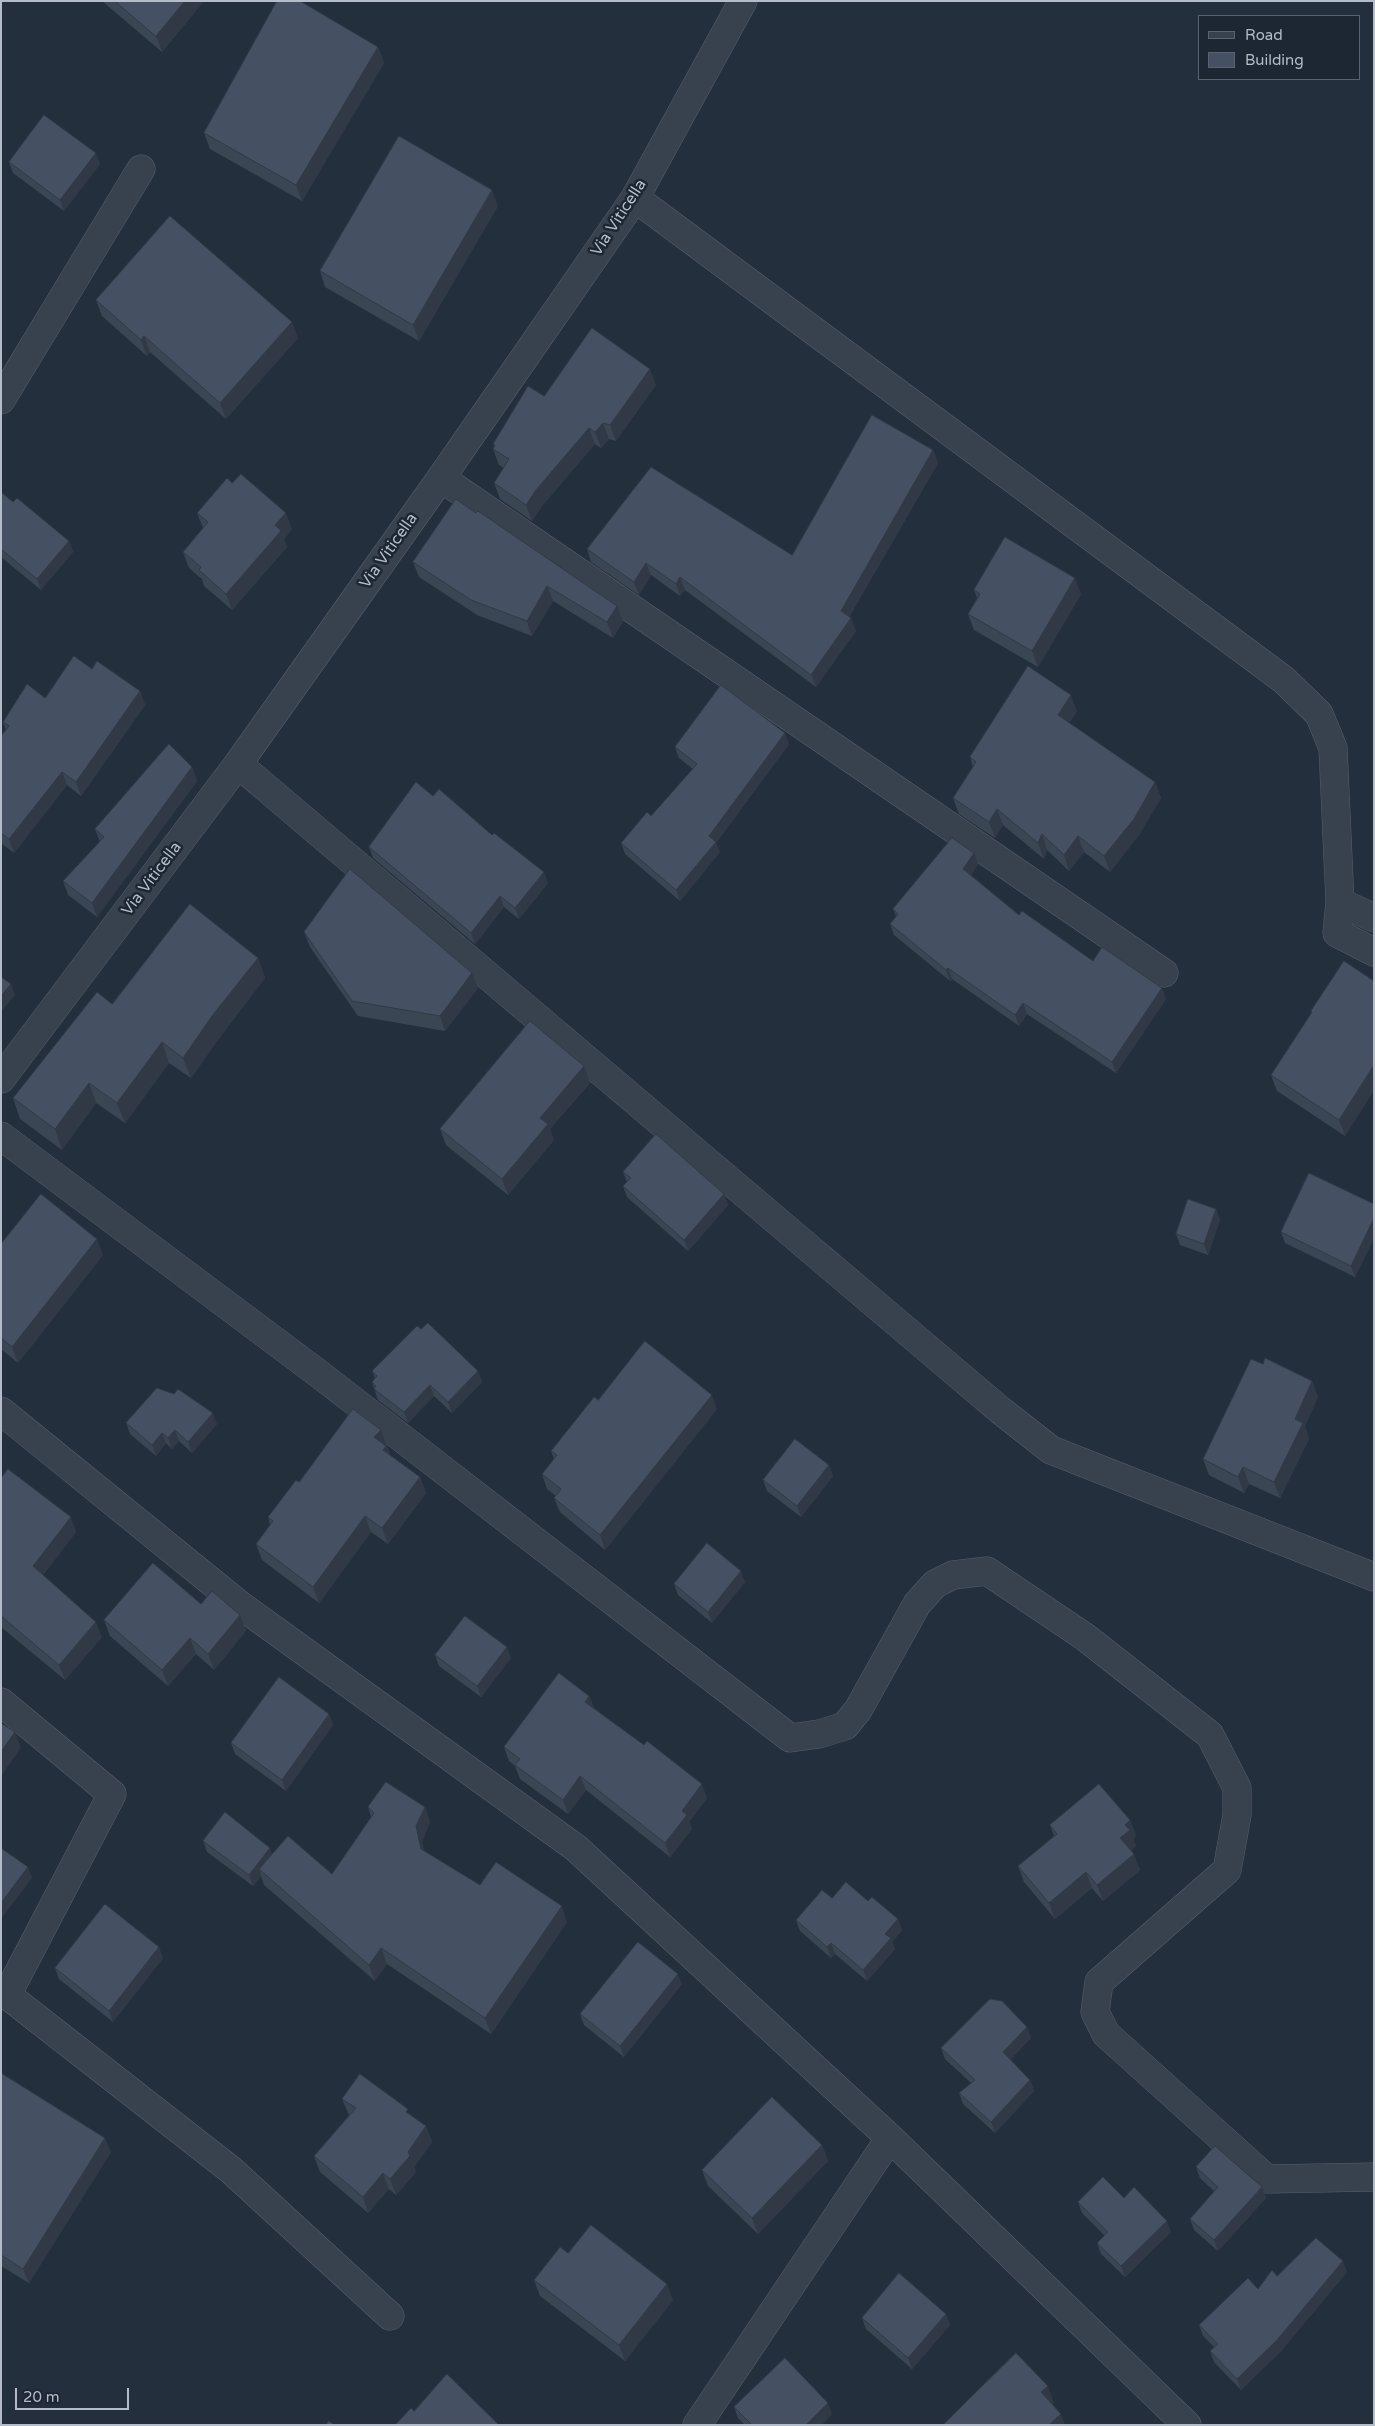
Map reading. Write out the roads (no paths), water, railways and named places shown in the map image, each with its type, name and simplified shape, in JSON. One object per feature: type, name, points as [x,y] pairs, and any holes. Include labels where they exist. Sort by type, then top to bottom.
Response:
[{"type":"street","name":"Via Viticella","points":[[1,1079],[238,764],[441,478],[635,198],[744,1]]},
{"type":"street","points":[[1,400],[141,169]]},
{"type":"street","points":[[635,198],[1284,680],[1320,714],[1333,748],[1340,902],[1337,933],[1374,952]]},
{"type":"street","points":[[441,478],[1164,973]]},
{"type":"street","points":[[238,764],[1000,1410],[1051,1450],[1374,1577]]},
{"type":"street","points":[[1340,902],[1374,918]]},
{"type":"street","points":[[1,1136],[319,1374],[790,1738],[819,1734],[844,1726],[858,1710],[917,1604],[935,1584],[953,1574],[987,1571],[1084,1637],[1210,1735],[1237,1788],[1237,1815],[1227,1870],[1099,1982],[1096,2012],[1106,2034],[1266,2178],[1374,2177]]},
{"type":"street","points":[[1,1411],[240,1605],[576,1848],[890,2138],[1186,2425]]},
{"type":"street","points":[[1,1702],[112,1794],[7,1995],[231,2170],[390,2316]]},
{"type":"street","points":[[697,2425],[890,2138]]}]
